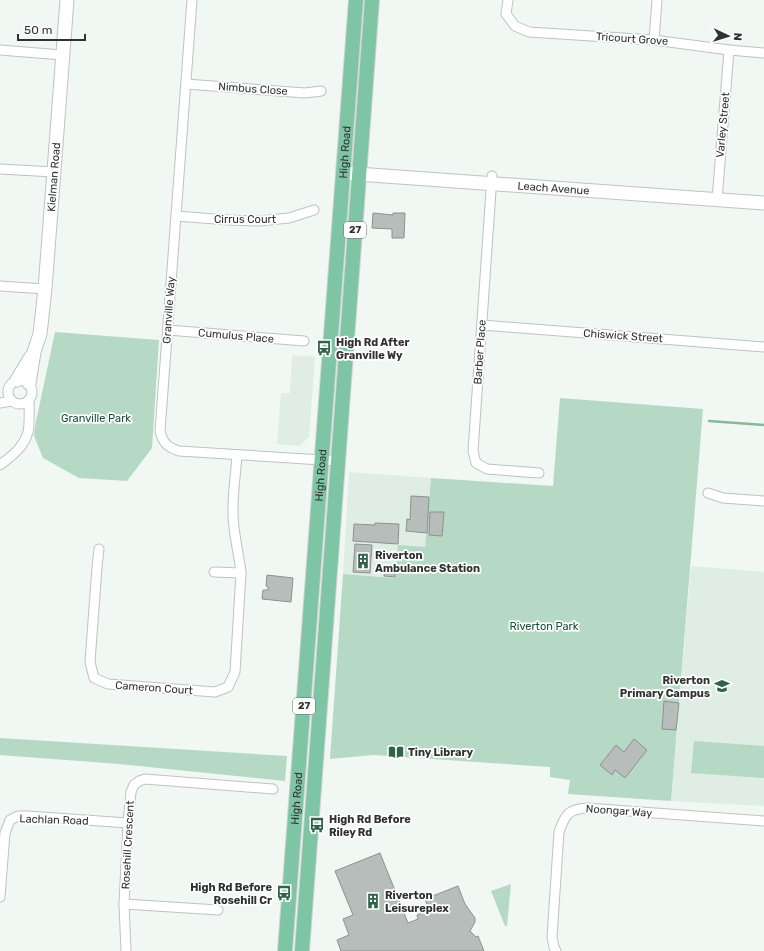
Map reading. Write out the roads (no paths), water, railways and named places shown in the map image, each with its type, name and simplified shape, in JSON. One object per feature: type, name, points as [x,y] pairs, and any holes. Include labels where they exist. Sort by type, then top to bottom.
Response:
[{"type":"main road","name":"High Road","points":[[285,951],[356,0]]},
{"type":"main road","name":"High Road","points":[[302,951],[372,0]]},
{"type":"street","name":"Kielman Road","points":[[14,386],[34,352],[40,334],[45,289],[67,0]]},
{"type":"street","name":"Granville Way","points":[[192,0],[160,431],[161,437],[164,443],[171,449],[179,451],[338,461]]},
{"type":"street","name":"Tricourt Grove","points":[[508,0],[506,14],[515,26],[529,32],[654,40],[729,50],[764,52]]},
{"type":"street","points":[[654,40],[657,0]]},
{"type":"street","points":[[0,50],[62,55]]},
{"type":"street","name":"Varley Street","points":[[717,195],[729,50]]},
{"type":"street","name":"Nimbus Close","points":[[186,84],[305,93],[321,91]]},
{"type":"street","name":"Leach Avenue","points":[[343,168],[491,180],[717,195],[764,194]]},
{"type":"street","points":[[0,169],[54,172]]},
{"type":"street","name":"Barber Place","points":[[491,180],[473,451],[476,463],[487,469],[539,473]]},
{"type":"street","name":"Leach Avenue","points":[[717,195],[764,203]]},
{"type":"street","name":"Cirrus Court","points":[[176,216],[259,221],[289,218],[314,210]]},
{"type":"street","points":[[0,286],[45,289]]},
{"type":"street","name":"Chiswick Street","points":[[482,325],[764,346]]},
{"type":"street","name":"Cumulus Place","points":[[168,330],[304,341]]},
{"type":"street","points":[[0,403],[15,403],[26,403],[32,398],[32,390],[14,386],[9,397],[15,403],[28,431]]},
{"type":"street","points":[[0,465],[11,457],[24,444],[28,431],[29,400]]},
{"type":"street","name":"Cameron Court","points":[[99,549],[90,662],[94,678],[108,684],[214,692],[228,687],[235,672],[241,573],[233,509],[237,455]]},
{"type":"street","points":[[708,493],[723,498],[764,501]]},
{"type":"street","points":[[214,572],[241,573]]},
{"type":"street","name":"Rosehill Crescent","points":[[126,951],[124,904],[128,823],[131,792],[134,785],[145,779],[273,789]]},
{"type":"street","name":"Noongar Way","points":[[556,951],[552,937],[560,832],[565,817],[577,808],[764,821]]},
{"type":"street","name":"Lachlan Road","points":[[0,897],[5,833],[10,820],[18,816],[27,816],[128,823]]},
{"type":"street","points":[[124,904],[218,910]]},
{"type":"waterway","points":[[709,421],[764,425]]},
{"type":"place","name":"High Rd After Granville Wy","points":[[324,348]]},
{"type":"place","name":"Riverton Ambulance Station","points":[[363,561]]},
{"type":"place","name":"Riverton Primary Campus","points":[[722,686]]},
{"type":"place","name":"Tiny Library","points":[[396,752]]},
{"type":"place","name":"High Rd Before Riley Rd","points":[[317,825]]},
{"type":"place","name":"High Rd Before Rosehill Cr","points":[[284,893]]},
{"type":"place","name":"Riverton Leisureplex","points":[[373,901]]},
{"type":"park label","name":"Granville Park","points":[[96,418]]},
{"type":"park label","name":"Riverton Park","points":[[544,626]]}]
